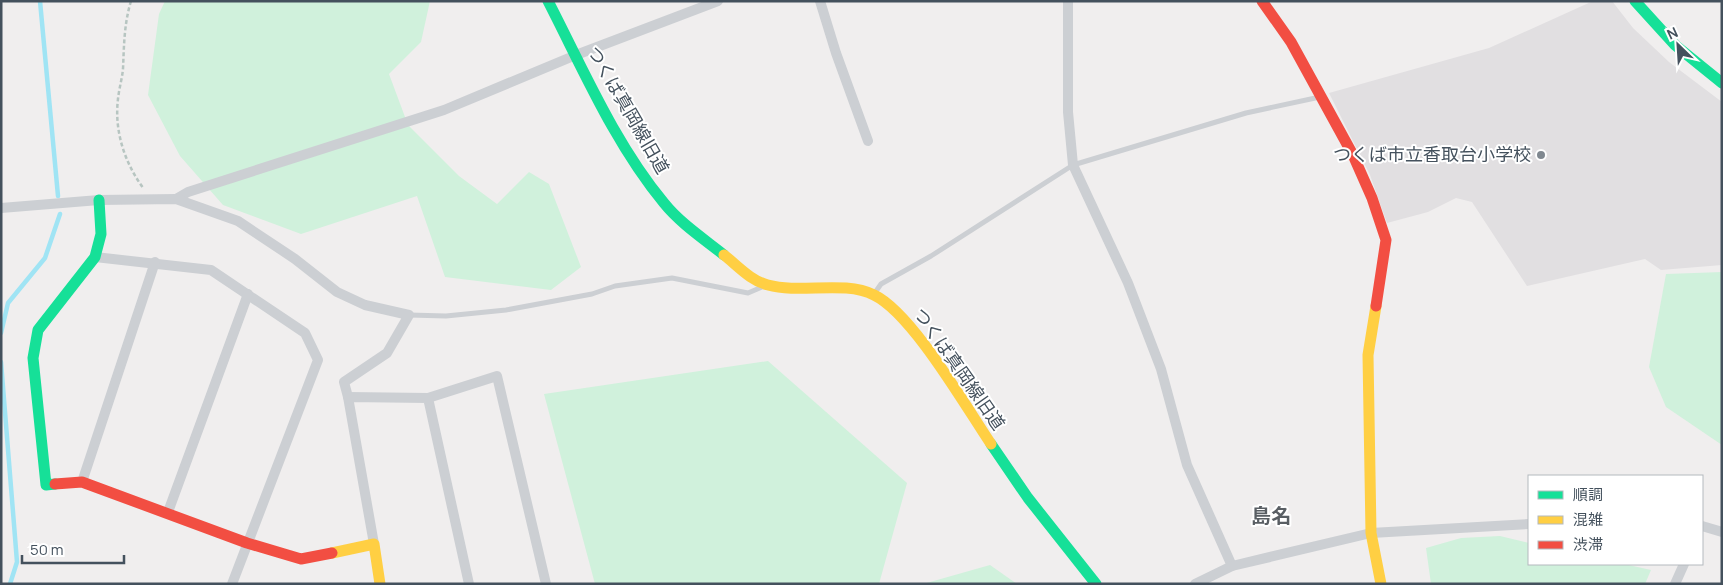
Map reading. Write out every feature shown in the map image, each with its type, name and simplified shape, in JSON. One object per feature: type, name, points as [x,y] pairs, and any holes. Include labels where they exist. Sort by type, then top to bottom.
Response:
[{"type":"street","name":"つくば真岡線旧道","points":[[548,1],[613,126],[646,180],[665,204],[739,267],[767,285],[784,288],[846,289],[874,295],[899,314],[924,344],[1004,465],[1096,584]]},
{"type":"street","points":[[176,199],[188,192],[444,110],[576,55],[718,1]]},
{"type":"street","points":[[820,1],[836,54],[868,141]]},
{"type":"street","points":[[1068,1],[1068,112],[1073,165],[1128,282],[1161,369],[1187,465],[1232,566]]},
{"type":"street","points":[[1262,1],[1291,42],[1353,155],[1372,198],[1386,240],[1368,355],[1371,533],[1381,584]]},
{"type":"street","points":[[1635,1],[1647,18],[1698,65],[1722,83]]},
{"type":"street","points":[[1,208],[99,200],[176,199],[238,221],[295,259],[337,292],[365,305],[409,314],[386,353],[344,382],[380,584]]},
{"type":"street","points":[[99,200],[100,234],[95,257],[62,302],[38,330],[33,358],[46,484],[82,482],[247,542],[301,559],[374,544]]},
{"type":"street","points":[[95,257],[155,262],[210,270],[305,333],[318,360],[232,584]]},
{"type":"street","points":[[82,482],[155,262]]},
{"type":"street","points":[[168,512],[248,294]]},
{"type":"street","points":[[348,397],[428,398],[497,376],[546,584]]},
{"type":"street","points":[[428,398],[469,584]]},
{"type":"street","points":[[1195,584],[1232,566],[1371,533],[1528,524]]},
{"type":"street","points":[[1703,526],[1722,532]]},
{"type":"street","points":[[1675,584],[1684,565]]},
{"type":"lane","points":[[874,295],[881,284],[939,252],[1073,165],[1246,113],[1320,96]]},
{"type":"lane","points":[[409,314],[446,316],[506,310],[592,294],[614,286],[672,278],[748,293],[767,285]]},
{"type":"path","points":[[131,1],[124,32],[123,71],[118,101],[118,127],[127,162],[151,198]]},
{"type":"shaded area","name":"つくば市立香取台小学校","points":[[1593,1],[1612,1],[1633,28],[1669,62],[1722,102],[1722,265],[1661,270],[1645,259],[1527,286],[1472,202],[1456,198],[1428,212],[1387,223],[1370,175],[1329,93],[1489,48]]},
{"type":"green space","points":[[165,1],[430,1],[421,42],[389,74],[408,125],[459,176],[497,204],[529,172],[549,184],[581,267],[551,290],[445,277],[417,196],[301,234],[223,205],[180,156],[148,95],[159,14]]},
{"type":"green space","points":[[1722,272],[1722,445],[1666,407],[1649,367],[1666,274]]},
{"type":"green space","points":[[768,361],[907,483],[879,584],[595,584],[544,394]]},
{"type":"green space","points":[[1500,536],[1528,543],[1528,565],[1628,565],[1651,570],[1645,584],[1431,584],[1426,548],[1461,538]]},
{"type":"green space","points":[[990,565],[1017,584],[923,584]]},
{"type":"waterway","points":[[40,1],[58,196]]},
{"type":"waterway","points":[[1,333],[8,303],[45,258],[60,214]]},
{"type":"waterway","points":[[1,362],[17,562],[10,584]]},
{"type":"traffic: fast","points":[[548,1],[615,131],[646,180],[677,217],[724,255]]},
{"type":"traffic: fast","points":[[1635,1],[1675,45],[1722,83]]},
{"type":"traffic: fast","points":[[55,484],[46,485],[33,358],[38,330],[95,257],[101,234],[99,200]]},
{"type":"traffic: fast","points":[[991,444],[1028,498],[1096,584]]},
{"type":"traffic: slow","points":[[724,255],[750,277],[768,285],[794,288],[849,288],[874,295],[889,305],[921,340],[991,444]]},
{"type":"traffic: slow","points":[[1376,306],[1368,355],[1371,533],[1381,584]]},
{"type":"traffic: slow","points":[[332,553],[374,544],[380,584]]},
{"type":"traffic: jam","points":[[1262,1],[1291,42],[1353,155],[1372,198],[1386,240],[1376,306]]},
{"type":"traffic: jam","points":[[55,484],[82,482],[247,543],[301,559],[332,553]]},
{"type":"place","name":"つくば市立香取台小学校","points":[[1541,155]]},
{"type":"district","name":"島名","points":[[1271,516]]}]
